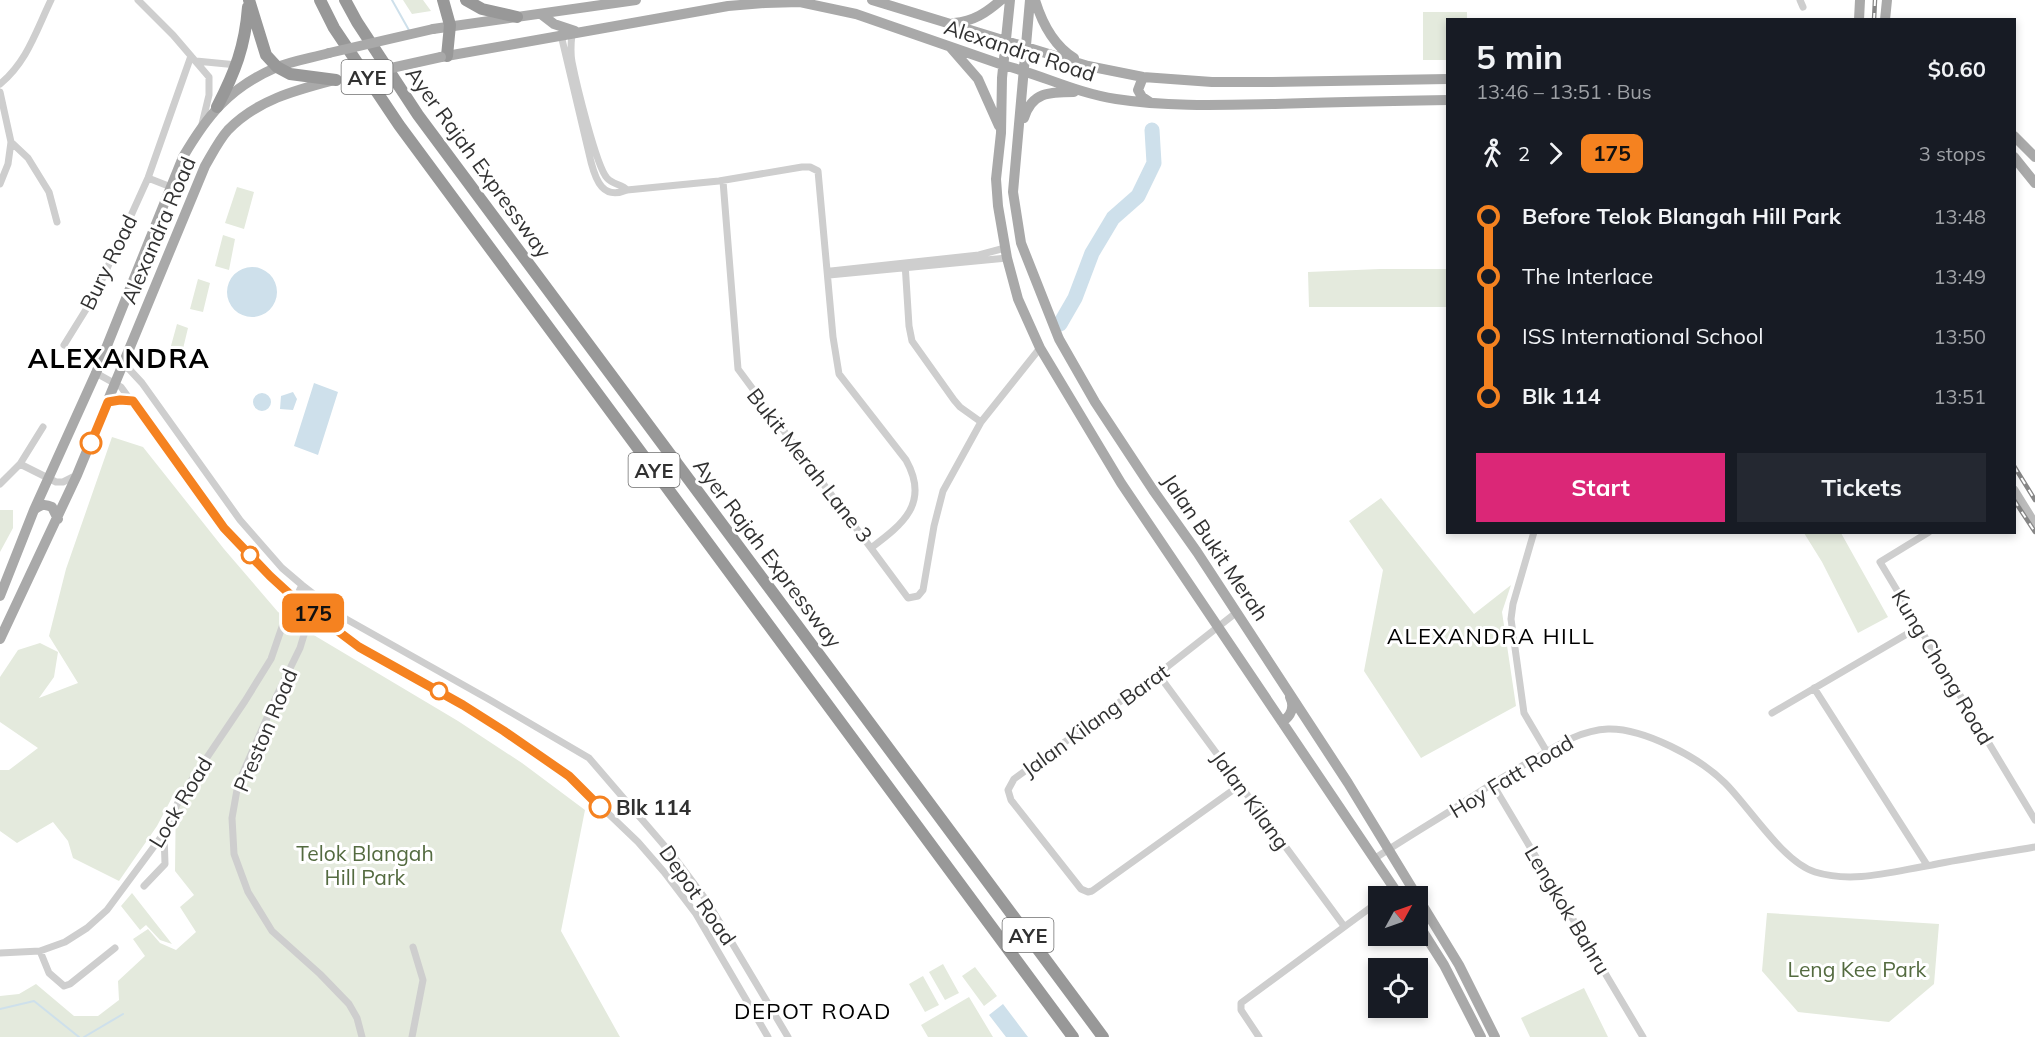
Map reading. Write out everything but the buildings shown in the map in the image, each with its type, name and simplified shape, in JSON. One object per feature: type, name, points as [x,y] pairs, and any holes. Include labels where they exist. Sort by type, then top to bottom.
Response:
[{"type":"highway","points":[[217,108],[237,65],[245,33],[249,0]]},
{"type":"highway","points":[[249,0],[266,55],[277,67],[290,74],[341,79]]},
{"type":"highway","name":"Ayer Rajah Expressway","points":[[320,0],[334,28],[399,125],[1073,1037]]},
{"type":"highway","name":"Ayer Rajah Expressway","points":[[345,0],[417,115],[1103,1037]]},
{"type":"highway","points":[[443,0],[450,26],[444,57]]},
{"type":"highway","points":[[466,0],[482,9],[517,17]]},
{"type":"main road","name":"Alexandra Road","points":[[0,596],[34,510],[103,357],[183,158],[201,126],[217,108],[248,82],[277,67],[329,53],[450,26],[636,0]]},
{"type":"main road","name":"Alexandra Road","points":[[872,0],[1088,66],[1143,77],[1212,82],[1446,79]]},
{"type":"main road","points":[[948,24],[968,22],[986,13],[1001,0]]},
{"type":"main road","name":"Jalan Bukit Merah","points":[[1010,0],[1003,65],[1001,133],[996,179],[1006,253],[1018,299],[1040,348],[1093,438],[1374,859],[1389,886]]},
{"type":"main road","points":[[1033,0],[1050,36],[1065,53],[1088,66]]},
{"type":"main road","name":"Jalan Bukit Merah","points":[[1033,0],[1026,46],[1013,192],[1021,243],[1059,339],[1111,426],[1237,612],[1389,849],[1459,965],[1495,1037]]},
{"type":"main road","points":[[1859,18],[1860,0]]},
{"type":"main road","points":[[1885,18],[1887,0]]},
{"type":"main road","name":"Alexandra Road","points":[[0,639],[58,519],[205,166],[228,130],[259,105],[290,92],[444,57],[728,6],[801,2],[856,14],[951,48],[1024,70],[1082,93],[1117,100],[1224,105],[1446,100]]},
{"type":"main road","points":[[541,14],[570,34]]},
{"type":"main road","points":[[951,48],[978,79],[1001,133]]},
{"type":"main road","points":[[1143,77],[1138,90],[1142,97],[1151,103]]},
{"type":"main road","points":[[1019,135],[1028,104],[1040,96],[1058,92],[1082,93]]},
{"type":"main road","points":[[2016,138],[2035,157]]},
{"type":"main road","points":[[2016,159],[2035,183]]},
{"type":"main road","points":[[108,402],[133,401]]},
{"type":"main road","points":[[1093,438],[1111,426]]},
{"type":"main road","points":[[34,510],[46,504],[52,507],[58,519]]},
{"type":"main road","points":[[1282,722],[1287,719],[1292,709],[1292,701],[1286,688]]},
{"type":"main road","points":[[1428,940],[1444,965],[1481,1037]]},
{"type":"street","points":[[0,84],[14,73],[24,58],[51,0]]},
{"type":"street","points":[[138,0],[209,77],[209,95],[201,126]]},
{"type":"street","points":[[570,34],[596,179],[605,190],[620,193],[627,190],[723,180]]},
{"type":"street","points":[[193,59],[237,65]]},
{"type":"street","name":"Bury Road","points":[[64,345],[95,295],[148,178],[193,59]]},
{"type":"street","points":[[0,92],[11,142],[8,164],[0,184]]},
{"type":"street","points":[[11,142],[28,158],[49,192],[57,222]]},
{"type":"street","name":"Bukit Merah Lane 3","points":[[802,167],[810,167],[818,171],[833,337],[839,374],[906,460],[916,486],[913,503],[906,519],[871,549],[738,369],[723,180],[802,167]]},
{"type":"street","points":[[148,178],[171,187]]},
{"type":"street","points":[[828,273],[1006,253]]},
{"type":"street","points":[[905,266],[912,341],[954,400],[981,422]]},
{"type":"street","points":[[871,549],[908,598],[921,594],[925,584],[934,526],[943,491],[981,422],[1040,348]]},
{"type":"street","name":"Depot Road","points":[[103,357],[129,369],[142,383],[240,520],[282,568],[302,585],[346,619],[589,758],[675,858],[700,892],[788,1037]]},
{"type":"street","name":"Depot Road","points":[[96,373],[121,387],[224,528],[294,598],[359,647],[463,705],[569,776],[638,842],[688,901],[768,1037]]},
{"type":"street","points":[[0,484],[20,464],[43,427]]},
{"type":"street","points":[[20,464],[56,482],[63,482],[77,475]]},
{"type":"street","points":[[2016,493],[2035,524]]},
{"type":"street","points":[[1533,534],[1513,603],[1511,619],[1524,713],[1547,752]]},
{"type":"street","name":"Kung Chong Road","points":[[1926,534],[1880,562],[2035,820]]},
{"type":"street","name":"Lock Road","points":[[0,953],[40,951],[65,942],[87,928],[107,910],[164,833],[181,796],[271,659],[294,598],[302,585]]},
{"type":"street","name":"Preston Road","points":[[319,598],[311,612],[300,648],[238,784],[232,818],[234,854],[248,892],[272,931],[320,974],[349,1004],[357,1018],[362,1037]]},
{"type":"street","name":"Jalan Kilang Barat","points":[[1237,612],[1158,674],[1014,779],[1008,790],[1017,809],[1081,889],[1088,892],[1110,879],[1240,785]]},
{"type":"street","points":[[1772,713],[1918,627]]},
{"type":"street","name":"Jalan Kilang","points":[[1158,674],[1344,926]]},
{"type":"street","points":[[1814,688],[1927,865]]},
{"type":"street","name":"Hoy Fatt Road","points":[[1374,859],[1492,783],[1547,752],[1578,735],[1606,729],[1636,734],[1675,749],[1707,767],[1736,795],[1784,850],[1807,869],[1830,875],[1853,877],[1881,875],[2035,847]]},
{"type":"street","name":"Lengkok Bahru","points":[[1492,783],[1643,1037]]},
{"type":"street","points":[[144,886],[165,864],[164,833]]},
{"type":"street","points":[[1259,1037],[1241,1010],[1241,1003],[1368,909]]},
{"type":"street","points":[[412,1037],[423,980],[413,947]]},
{"type":"street","points":[[40,951],[49,973],[64,986],[70,984],[115,948]]},
{"type":"green space","points":[[403,0],[423,0],[431,11],[412,14]]},
{"type":"green space","points":[[1423,12],[1467,12],[1467,18],[1446,18],[1446,60],[1423,60]]},
{"type":"green space","points":[[237,187],[254,192],[244,229],[225,223]]},
{"type":"green space","points":[[223,235],[235,239],[229,270],[215,266]]},
{"type":"green space","points":[[1446,269],[1446,307],[1309,307],[1308,272]]},
{"type":"green space","points":[[198,279],[210,283],[203,312],[190,309]]},
{"type":"green space","points":[[177,324],[188,328],[181,357],[169,353]]},
{"type":"green space","name":"Telok Blangah Hill Park","points":[[112,437],[143,447],[224,549],[278,612],[458,721],[522,763],[585,810],[561,931],[620,1037],[0,1037],[0,996],[19,994],[36,984],[74,1016],[98,1016],[119,1000],[118,981],[145,956],[133,939],[148,929],[160,943],[176,950],[196,932],[180,907],[194,895],[175,871],[176,790],[157,826],[119,881],[73,858],[68,841],[53,822],[17,843],[0,831],[0,770],[9,770],[38,748],[0,722],[0,677],[18,650],[40,643],[58,652],[54,677],[39,698],[78,683],[49,636],[66,569]]},
{"type":"green space","points":[[1381,498],[1474,614],[1511,585],[1502,612],[1516,706],[1421,758],[1364,671],[1383,570],[1349,521]]},
{"type":"green space","points":[[0,510],[13,510],[13,528],[0,552]]},
{"type":"green space","points":[[1805,534],[1842,534],[1888,617],[1858,633],[1822,562]]},
{"type":"green space","points":[[132,893],[172,944],[160,940],[146,925],[140,930],[121,906]]},
{"type":"green space","name":"Leng Kee Park","points":[[1767,913],[1939,924],[1934,984],[1889,1022],[1798,1012],[1762,971]]},
{"type":"green space","points":[[943,964],[959,993],[945,1000],[929,972]]},
{"type":"green space","points":[[975,967],[997,996],[984,1006],[962,976]]},
{"type":"green space","points":[[923,976],[939,1005],[925,1012],[909,984]]},
{"type":"green space","points":[[1584,988],[1608,1037],[1530,1037],[1521,1018]]},
{"type":"green space","points":[[969,997],[993,1037],[928,1037],[921,1025]]},
{"type":"water","points":[[247,267],[257,267],[270,274],[277,287],[277,297],[270,310],[257,317],[247,317],[238,313],[231,306],[227,297],[227,287],[231,278],[238,271]]},
{"type":"water","points":[[314,383],[338,392],[318,455],[294,446]]},
{"type":"water","points":[[293,392],[297,399],[293,410],[280,409],[281,396]]},
{"type":"water","points":[[262,393],[268,396],[271,402],[268,408],[262,411],[256,408],[253,402],[256,396]]},
{"type":"water","points":[[1003,1004],[1028,1037],[1006,1037],[989,1015]]},
{"type":"waterway","points":[[392,0],[410,32]]},
{"type":"waterway","points":[[1060,324],[1075,298],[1092,253],[1113,218],[1138,196],[1154,163],[1152,130]]},
{"type":"waterway","points":[[0,1009],[34,1001],[79,1037]]},
{"type":"waterway","points":[[84,1037],[123,1014]]},
{"type":"railway","points":[[1874,18],[1875,0]]},
{"type":"railway","points":[[2016,469],[2035,500]]},
{"type":"railway","points":[[2016,503],[2035,532]]},
{"type":"bus line","name":"175","points":[[91,443],[108,402],[133,401],[224,528],[294,598],[359,647],[463,705],[504,731],[569,776],[600,807]]},
{"type":"place","name":"Blk 114","points":[[600,807]]},
{"type":"district","name":"ALEXANDRA","points":[[119,358]]},
{"type":"district","name":"ALEXANDRA HILL","points":[[1491,636]]},
{"type":"district","name":"DEPOT ROAD","points":[[813,1011]]}]
